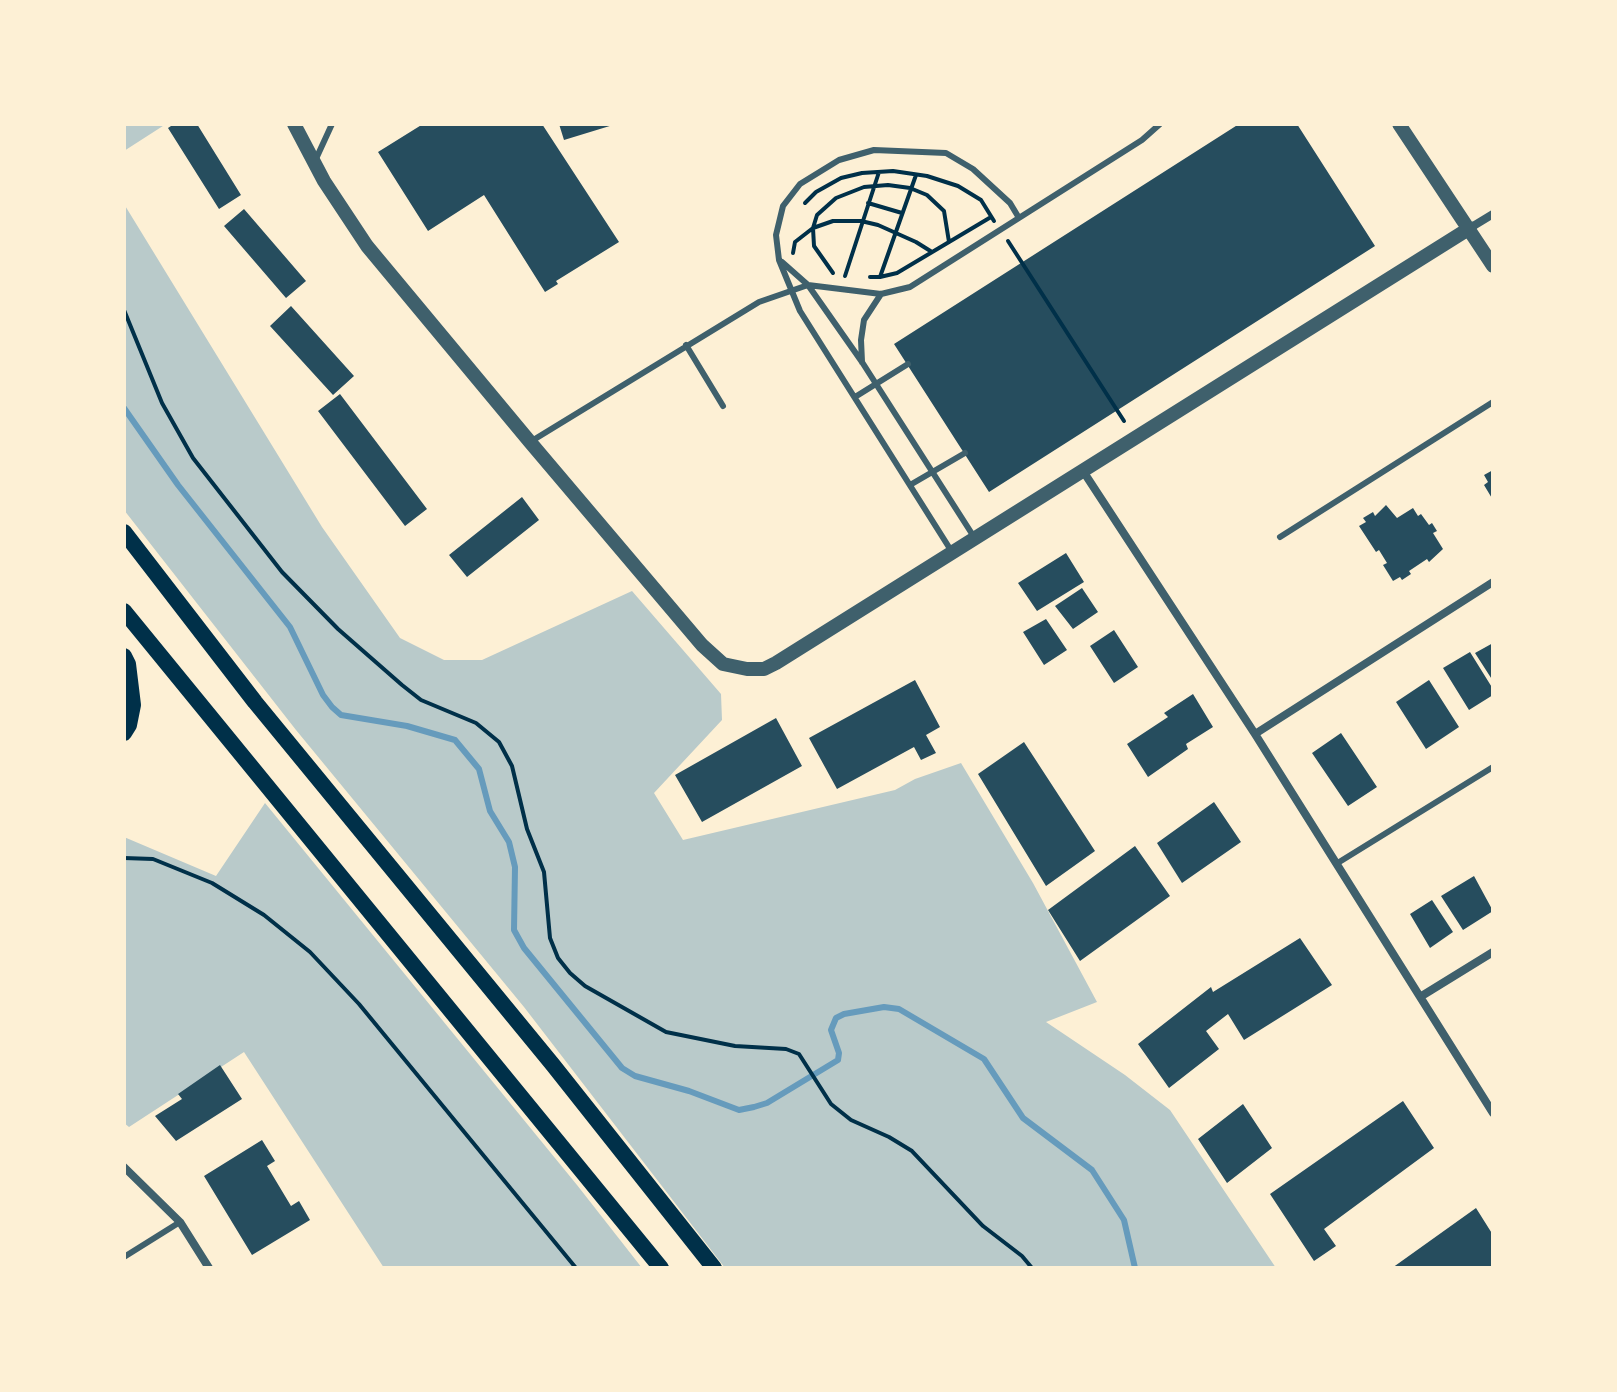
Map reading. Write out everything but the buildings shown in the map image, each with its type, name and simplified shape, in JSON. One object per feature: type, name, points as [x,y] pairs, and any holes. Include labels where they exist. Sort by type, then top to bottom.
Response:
[{"type":"main road","points":[[124,532],[255,702],[553,1065],[714,1268]]},
{"type":"main road","points":[[124,611],[661,1268]]},
{"type":"main road","points":[[124,656],[128,664],[133,705],[124,733]]},
{"type":"street","points":[[294,124],[314,164],[367,246],[702,645],[723,664],[747,669],[764,669],[776,663],[1493,214]]},
{"type":"street","points":[[1399,124],[1493,266]]},
{"type":"street","points":[[1083,471],[1255,734],[1493,1113]]},
{"type":"street","points":[[1255,734],[1493,582]]},
{"type":"street","points":[[1420,997],[1493,952]]},
{"type":"street","points":[[124,1167],[180,1222],[209,1268]]},
{"type":"lane","points":[[314,164],[332,124]]},
{"type":"lane","points":[[530,442],[746,308],[808,285],[881,294],[910,287],[1142,140],[1160,124]]},
{"type":"lane","points":[[953,553],[800,311],[779,260],[776,235],[783,206],[800,184],[839,160],[874,150],[946,153],[973,169],[1010,203],[1019,218]]},
{"type":"lane","points":[[779,260],[808,285],[862,362],[975,539]]},
{"type":"lane","points":[[862,362],[864,320],[881,294]]},
{"type":"lane","points":[[686,345],[723,406]]},
{"type":"lane","points":[[855,397],[908,364]]},
{"type":"lane","points":[[1280,537],[1493,402]]},
{"type":"lane","points":[[910,485],[965,453]]},
{"type":"lane","points":[[1336,864],[1493,767]]},
{"type":"lane","points":[[124,1257],[180,1222]]},
{"type":"path","points":[[845,276],[879,172]]},
{"type":"path","points":[[796,210],[816,192],[841,178],[879,172],[916,175],[958,186],[981,200],[1124,421]]},
{"type":"path","points":[[880,277],[916,175]]},
{"type":"path","points":[[833,273],[814,246],[813,228],[817,215],[836,198],[864,187],[910,188],[927,195],[944,211],[949,242]]},
{"type":"path","points":[[868,203],[902,213]]},
{"type":"path","points":[[869,277],[897,273],[991,217]]},
{"type":"path","points":[[789,250],[792,260],[795,242],[813,228],[833,221],[861,221],[895,232],[932,252]]},
{"type":"path","points":[[821,272],[857,276]]},
{"type":"path","points":[[124,310],[162,403],[193,458],[282,572],[338,629],[421,700],[476,723],[499,742],[512,766],[527,829],[542,864],[550,938],[558,958],[570,973],[585,986],[666,1032],[735,1046],[792,1050],[799,1054],[822,1093],[844,1116],[912,1151],[983,1226],[1022,1256],[1032,1268]]},
{"type":"path","points":[[124,858],[153,859],[212,883],[264,915],[310,952],[332,972],[377,1025],[576,1268]]},
{"type":"shaded area","points":[[124,124],[166,124],[124,151]]},
{"type":"shaded area","points":[[124,204],[322,527],[400,638],[444,660],[482,660],[632,591],[721,694],[722,720],[654,793],[683,840],[895,790],[915,779],[961,763],[1033,883],[1097,1002],[1046,1022],[1125,1075],[1170,1110],[1276,1268],[725,1268],[524,1007],[296,730],[124,510]]},
{"type":"shaded area","points":[[265,803],[642,1268],[384,1268],[244,1052],[129,1127],[124,1123],[124,837],[216,876]]},
{"type":"waterway","points":[[124,408],[178,485],[290,627],[332,707],[341,715],[407,726],[455,740],[479,769],[490,811],[509,842],[515,867],[514,930],[524,948],[622,1068],[635,1076],[689,1091],[739,1110],[754,1107],[767,1103],[838,1060],[839,1053],[831,1030],[836,1018],[884,1007],[899,1009],[984,1059],[1023,1118],[1092,1170],[1124,1220],[1135,1268]]}]
